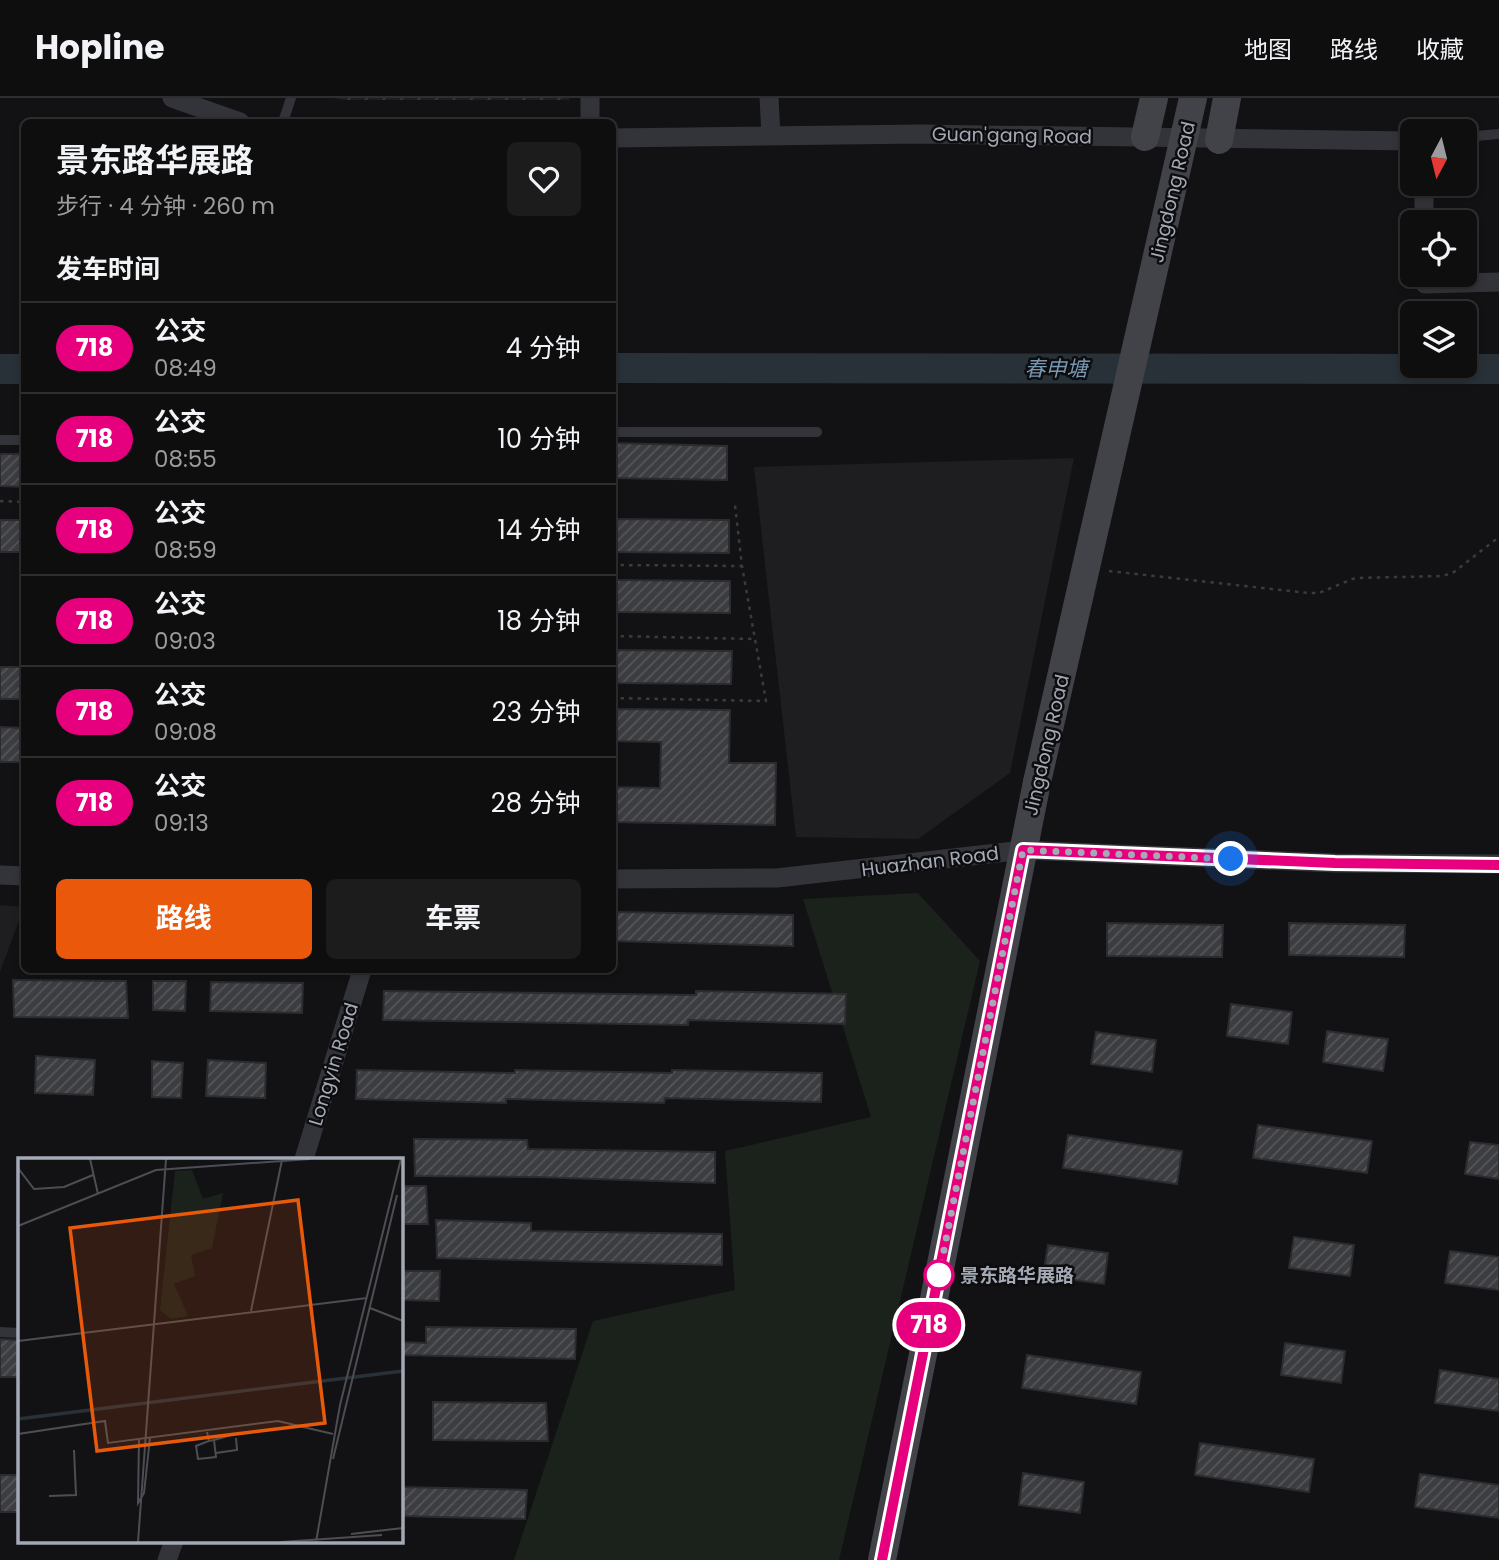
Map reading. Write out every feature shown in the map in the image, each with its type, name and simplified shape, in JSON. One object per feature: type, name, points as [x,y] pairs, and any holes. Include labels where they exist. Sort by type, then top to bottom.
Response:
[{"type":"street","points":[[172,98],[232,119]]},
{"type":"street","points":[[590,98],[590,119]]},
{"type":"street","points":[[769,98],[771,135]]},
{"type":"street","points":[[1145,137],[1154,98]]},
{"type":"street","name":"Jingdong Road","points":[[882,1560],[1037,782],[1193,98]]},
{"type":"street","points":[[1219,140],[1227,98]]},
{"type":"street","name":"Guan'gang Road","points":[[616,138],[771,135],[1400,141]]},
{"type":"street","points":[[1477,283],[1499,282]]},
{"type":"street","name":"Huazhan Road","points":[[616,878],[777,878],[1023,850],[1335,863],[1499,864]]},
{"type":"street","points":[[0,876],[21,876]]},
{"type":"street","name":"Longyin Road","points":[[304,1158],[361,973]]},
{"type":"street","points":[[167,1560],[174,1542]]},
{"type":"lane","points":[[284,119],[291,98]]},
{"type":"lane","points":[[1477,136],[1499,134]]},
{"type":"lane","points":[[616,432],[817,432]]},
{"type":"lane","points":[[0,440],[21,440]]},
{"type":"lane","points":[[0,1332],[18,1333]]},
{"type":"path","points":[[0,501],[21,502]]},
{"type":"path","points":[[616,698],[766,701],[742,566],[736,505]]},
{"type":"path","points":[[1086,569],[1319,593],[1355,578],[1443,576],[1454,572],[1499,537]]},
{"type":"path","points":[[616,565],[742,566]]},
{"type":"path","points":[[616,636],[754,639]]},
{"type":"shaded area","points":[[333,98],[569,98],[569,100],[343,100]]},
{"type":"shaded area","points":[[1074,458],[1010,773],[918,839],[796,837],[754,467]]},
{"type":"shaded area","points":[[918,893],[980,961],[839,1560],[514,1560],[593,1321],[735,1290],[725,1151],[871,1117],[803,899]]},
{"type":"shaded area","points":[[0,905],[21,907],[21,915],[0,972]]},
{"type":"building","points":[[616,443],[727,446],[727,480],[616,478]]},
{"type":"building","points":[[0,454],[21,454],[21,487],[0,486]]},
{"type":"building","points":[[616,519],[729,520],[729,553],[616,552]]},
{"type":"building","points":[[0,520],[21,520],[21,552],[0,552]]},
{"type":"building","points":[[616,580],[730,581],[730,613],[616,612]]},
{"type":"building","points":[[616,650],[732,651],[731,684],[616,683]]},
{"type":"building","points":[[0,667],[21,667],[21,699],[0,699]]},
{"type":"building","points":[[616,709],[730,710],[729,763],[776,763],[775,825],[616,822],[616,787],[660,788],[661,742],[616,741]]},
{"type":"building","points":[[0,727],[21,728],[21,762],[0,762]]},
{"type":"building","points":[[616,912],[793,915],[793,946],[616,941]]},
{"type":"building","points":[[1107,923],[1223,925],[1222,957],[1107,956]]},
{"type":"building","points":[[1289,923],[1405,925],[1404,957],[1289,955]]},
{"type":"building","points":[[13,980],[126,981],[128,1018],[14,1017]]},
{"type":"building","points":[[153,981],[186,981],[185,1011],[153,1010]]},
{"type":"building","points":[[211,982],[303,983],[302,1013],[210,1011]]},
{"type":"building","points":[[384,991],[846,994],[845,1024],[688,1020],[688,1025],[383,1020]]},
{"type":"building","points":[[1231,1004],[1292,1012],[1288,1044],[1227,1036]]},
{"type":"building","points":[[1327,1031],[1388,1039],[1383,1071],[1323,1062]]},
{"type":"building","points":[[1096,1032],[1156,1040],[1152,1072],[1091,1064]]},
{"type":"building","points":[[36,1056],[95,1060],[93,1095],[35,1093]]},
{"type":"building","points":[[208,1060],[266,1063],[265,1098],[206,1096]]},
{"type":"building","points":[[152,1061],[183,1063],[181,1098],[152,1097]]},
{"type":"building","points":[[357,1070],[822,1073],[821,1102],[665,1098],[664,1103],[506,1099],[506,1103],[356,1099]]},
{"type":"building","points":[[1258,1125],[1372,1141],[1367,1173],[1253,1158]]},
{"type":"building","points":[[1068,1135],[1182,1151],[1177,1184],[1063,1168]]},
{"type":"building","points":[[414,1139],[527,1140],[528,1149],[715,1152],[715,1183],[415,1176]]},
{"type":"building","points":[[1470,1142],[1499,1145],[1499,1179],[1465,1174]]},
{"type":"building","points":[[402,1186],[426,1186],[428,1224],[402,1224]]},
{"type":"building","points":[[436,1220],[531,1223],[531,1231],[722,1234],[722,1265],[437,1258]]},
{"type":"building","points":[[1294,1237],[1354,1245],[1350,1276],[1289,1268]]},
{"type":"building","points":[[1048,1245],[1108,1253],[1104,1284],[1043,1276]]},
{"type":"building","points":[[1450,1251],[1499,1257],[1499,1290],[1445,1283]]},
{"type":"building","points":[[402,1271],[440,1271],[439,1301],[402,1300]]},
{"type":"building","points":[[426,1327],[576,1329],[575,1359],[402,1355],[402,1342],[426,1343]]},
{"type":"building","points":[[0,1339],[18,1340],[18,1377],[0,1377]]},
{"type":"building","points":[[1285,1343],[1345,1351],[1341,1383],[1281,1375]]},
{"type":"building","points":[[1027,1355],[1141,1372],[1136,1404],[1022,1388]]},
{"type":"building","points":[[1440,1370],[1499,1379],[1499,1411],[1435,1403]]},
{"type":"building","points":[[433,1402],[546,1403],[548,1441],[433,1440]]},
{"type":"building","points":[[1200,1443],[1314,1459],[1309,1492],[1195,1475]]},
{"type":"building","points":[[1023,1473],[1084,1482],[1080,1513],[1019,1505]]},
{"type":"building","points":[[1420,1474],[1499,1485],[1499,1518],[1415,1507]]},
{"type":"building","points":[[0,1475],[18,1475],[18,1512],[0,1512]]},
{"type":"building","points":[[402,1487],[527,1490],[525,1519],[402,1516]]},
{"type":"waterway","name":"春申塘","points":[[616,368],[1499,369]]},
{"type":"waterway","name":"春申塘","points":[[0,369],[21,369]]},
{"type":"bus line","name":"718","points":[[882,1560],[1023,850],[1335,863],[1499,865]]},
{"type":"place","name":"景东路华展路","points":[[939,1275]]},
{"type":"route","points":[[939,1275],[1023,850],[1231,859]]}]
